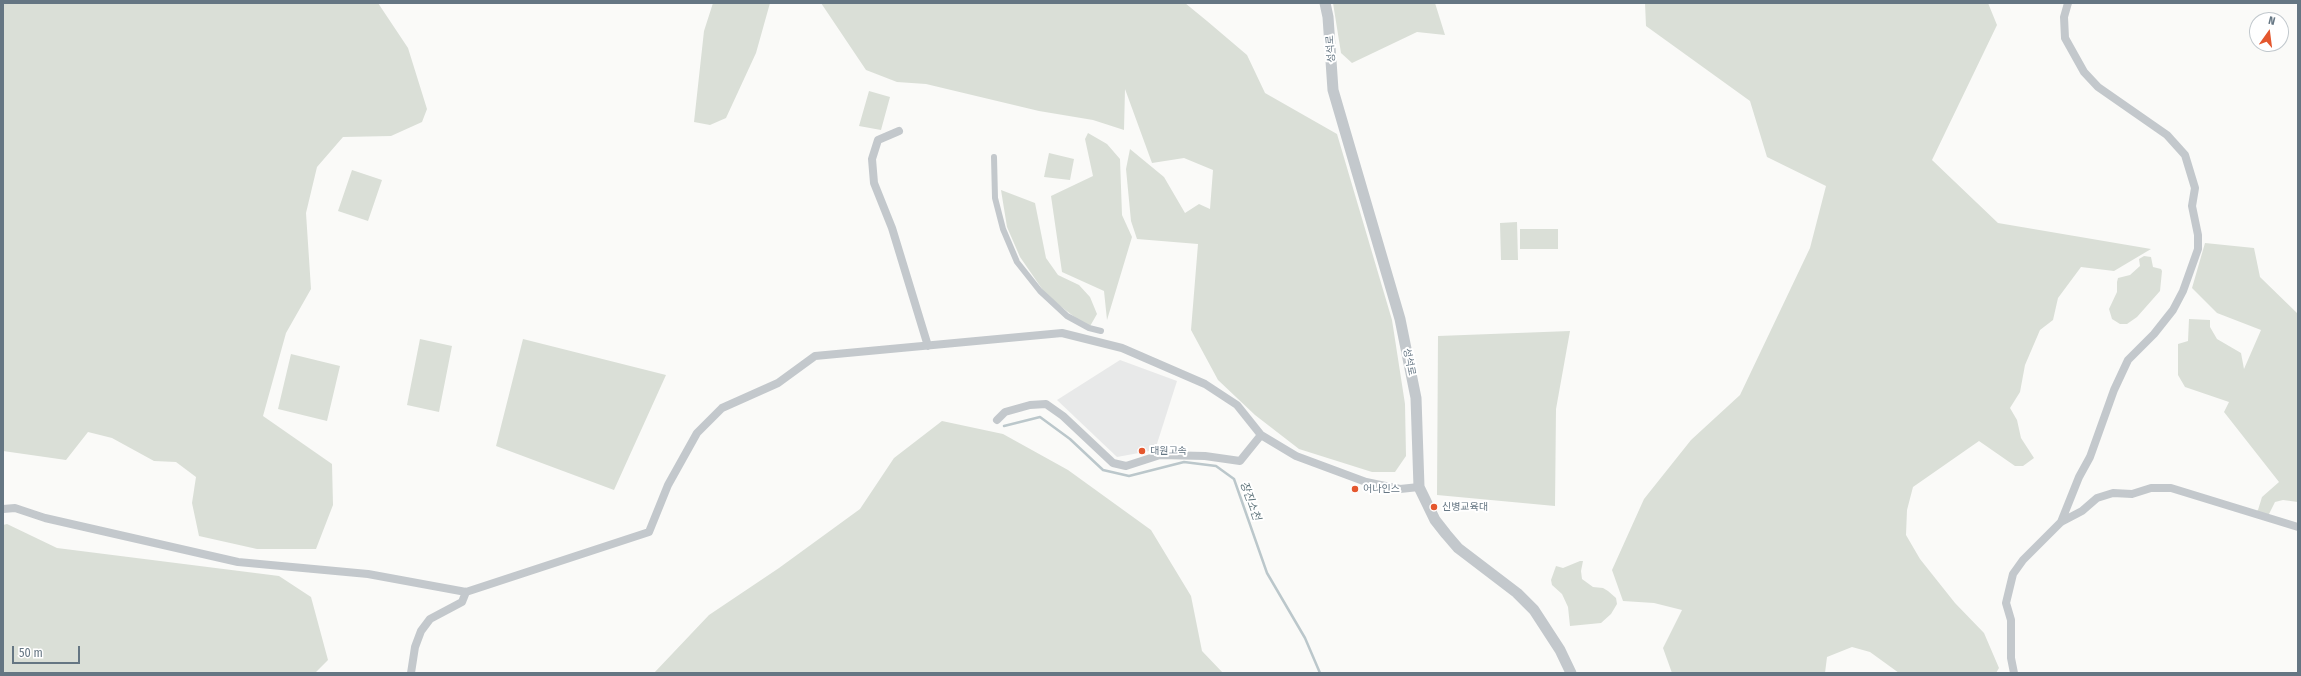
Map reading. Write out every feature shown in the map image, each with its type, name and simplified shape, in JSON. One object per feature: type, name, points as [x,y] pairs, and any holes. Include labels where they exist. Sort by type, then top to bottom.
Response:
[{"type":"street","name":"성석로","points":[[1325,3],[1329,24],[1332,90],[1400,319],[1416,398],[1419,487],[1435,520],[1458,548],[1517,593],[1534,610],[1560,650],[1571,673]]},
{"type":"street","points":[[2061,522],[2079,478],[2093,451],[2114,390],[2128,360],[2154,334],[2173,310],[2183,291],[2198,249],[2198,235],[2192,206],[2195,188],[2185,155],[2166,135],[2098,87],[2084,72],[2065,38],[2064,17],[2068,3]]},
{"type":"street","points":[[899,131],[878,140],[872,159],[874,183],[894,235],[928,346]]},
{"type":"street","points":[[994,157],[995,198],[1003,229],[1017,262],[1040,291],[1067,316],[1089,328],[1101,331]]},
{"type":"street","points":[[3,509],[15,508],[45,518],[238,562],[368,574],[466,592],[649,532],[668,485],[697,433],[722,408],[778,383],[815,356],[1062,333],[1122,348],[1205,384],[1237,405],[1261,435],[1296,456],[1358,480],[1400,489],[1419,487]]},
{"type":"street","points":[[996,420],[1005,412],[1030,405],[1046,404],[1063,416],[1114,463],[1126,466],[1160,455],[1205,456],[1240,461],[1261,435]]},
{"type":"street","points":[[2014,673],[2011,658],[2011,620],[2006,603],[2007,593],[2013,574],[2023,560],[2061,522],[2082,511],[2097,498],[2113,493],[2132,494],[2151,488],[2171,488],[2298,527]]},
{"type":"street","points":[[411,673],[415,646],[421,631],[430,619],[462,602],[466,592]]},
{"type":"shaded area","points":[[3,3],[378,3],[408,48],[427,109],[422,122],[391,136],[343,137],[317,167],[306,213],[311,289],[286,333],[263,416],[332,464],[333,505],[316,549],[257,549],[199,536],[192,503],[196,477],[176,462],[154,461],[112,438],[88,432],[66,460],[3,451]]},
{"type":"shaded area","points":[[713,3],[770,3],[756,53],[726,118],[710,125],[694,122],[704,31]]},
{"type":"shaded area","points":[[821,3],[1185,3],[1247,55],[1265,93],[1337,134],[1392,320],[1405,404],[1406,456],[1395,472],[1372,472],[1299,449],[1255,415],[1218,380],[1191,330],[1198,244],[1137,239],[1131,221],[1126,169],[1130,149],[1164,177],[1185,213],[1199,204],[1210,209],[1213,170],[1184,158],[1152,163],[1125,89],[1124,130],[1093,120],[1039,111],[926,84],[897,82],[866,70]]},
{"type":"shaded area","points":[[1333,3],[1435,3],[1445,35],[1417,32],[1352,63],[1341,53]]},
{"type":"shaded area","points":[[1645,3],[1988,3],[1997,25],[1932,160],[1998,223],[2151,249],[2114,271],[2081,267],[2058,298],[2053,320],[2040,330],[2025,365],[2020,392],[2010,408],[2017,420],[2021,438],[2034,458],[2023,466],[2015,466],[1979,441],[1913,487],[1907,510],[1906,535],[1920,559],[1955,603],[1984,633],[1999,668],[1996,673],[1899,673],[1870,652],[1852,647],[1827,657],[1825,673],[1672,673],[1663,648],[1682,610],[1654,603],[1623,601],[1612,570],[1644,499],[1691,440],[1740,395],[1810,248],[1826,186],[1767,157],[1750,101],[1646,26]]},
{"type":"shaded area","points":[[869,91],[890,97],[881,130],[859,126]]},
{"type":"shaded area","points":[[1088,133],[1107,144],[1120,159],[1122,215],[1132,237],[1107,320],[1104,291],[1062,272],[1051,196],[1093,176],[1085,139]]},
{"type":"shaded area","points":[[1049,153],[1074,159],[1070,180],[1044,177]]},
{"type":"shaded area","points":[[352,170],[382,180],[368,221],[338,211]]},
{"type":"shaded area","points":[[1001,190],[1035,203],[1046,258],[1058,275],[1079,285],[1090,297],[1097,314],[1089,328],[1047,296],[1020,257],[1007,227]]},
{"type":"shaded area","points":[[1517,222],[1518,260],[1501,260],[1500,223]]},
{"type":"shaded area","points":[[1520,229],[1558,229],[1558,249],[1520,249]]},
{"type":"shaded area","points":[[2205,243],[2254,248],[2260,277],[2298,314],[2298,502],[2283,500],[2275,502],[2268,516],[2255,512],[2258,510],[2262,497],[2279,482],[2224,412],[2229,402],[2185,387],[2178,375],[2178,344],[2188,341],[2189,319],[2210,320],[2210,327],[2217,339],[2241,353],[2244,369],[2261,330],[2217,313],[2192,288]]},
{"type":"shaded area","points":[[2144,256],[2151,257],[2153,267],[2161,269],[2162,271],[2160,291],[2137,317],[2127,324],[2120,324],[2112,319],[2109,309],[2117,292],[2118,278],[2130,275],[2140,266],[2139,259]]},
{"type":"shaded area","points":[[1570,331],[1556,409],[1555,506],[1437,495],[1438,336]]},
{"type":"shaded area","points":[[420,339],[452,346],[439,412],[407,405]]},
{"type":"shaded area","points":[[523,339],[666,375],[614,490],[496,446]]},
{"type":"shaded area","points":[[291,354],[340,366],[327,421],[278,409]]},
{"type":"shaded area","points":[[1120,360],[1177,381],[1155,450],[1117,457],[1057,400]]},
{"type":"shaded area","points":[[942,421],[1003,434],[1068,470],[1151,530],[1191,596],[1202,651],[1223,673],[654,673],[709,615],[779,568],[860,509],[894,458]]},
{"type":"shaded area","points":[[7,524],[57,548],[279,576],[311,597],[328,660],[315,673],[3,673],[3,525]]},
{"type":"shaded area","points":[[1583,561],[1581,571],[1582,579],[1593,587],[1603,588],[1608,591],[1616,598],[1617,604],[1611,614],[1601,623],[1570,626],[1568,607],[1562,594],[1552,585],[1551,580],[1556,566],[1563,568]]},
{"type":"waterway","name":"장진소천","points":[[1004,426],[1040,417],[1070,439],[1103,470],[1129,476],[1184,462],[1216,466],[1234,479],[1267,573],[1305,638],[1320,673]]},
{"type":"place","name":"대원고속","points":[[1142,451]]},
{"type":"place","name":"어나인스","points":[[1355,489]]},
{"type":"place","name":"신병교육대","points":[[1434,507]]}]
